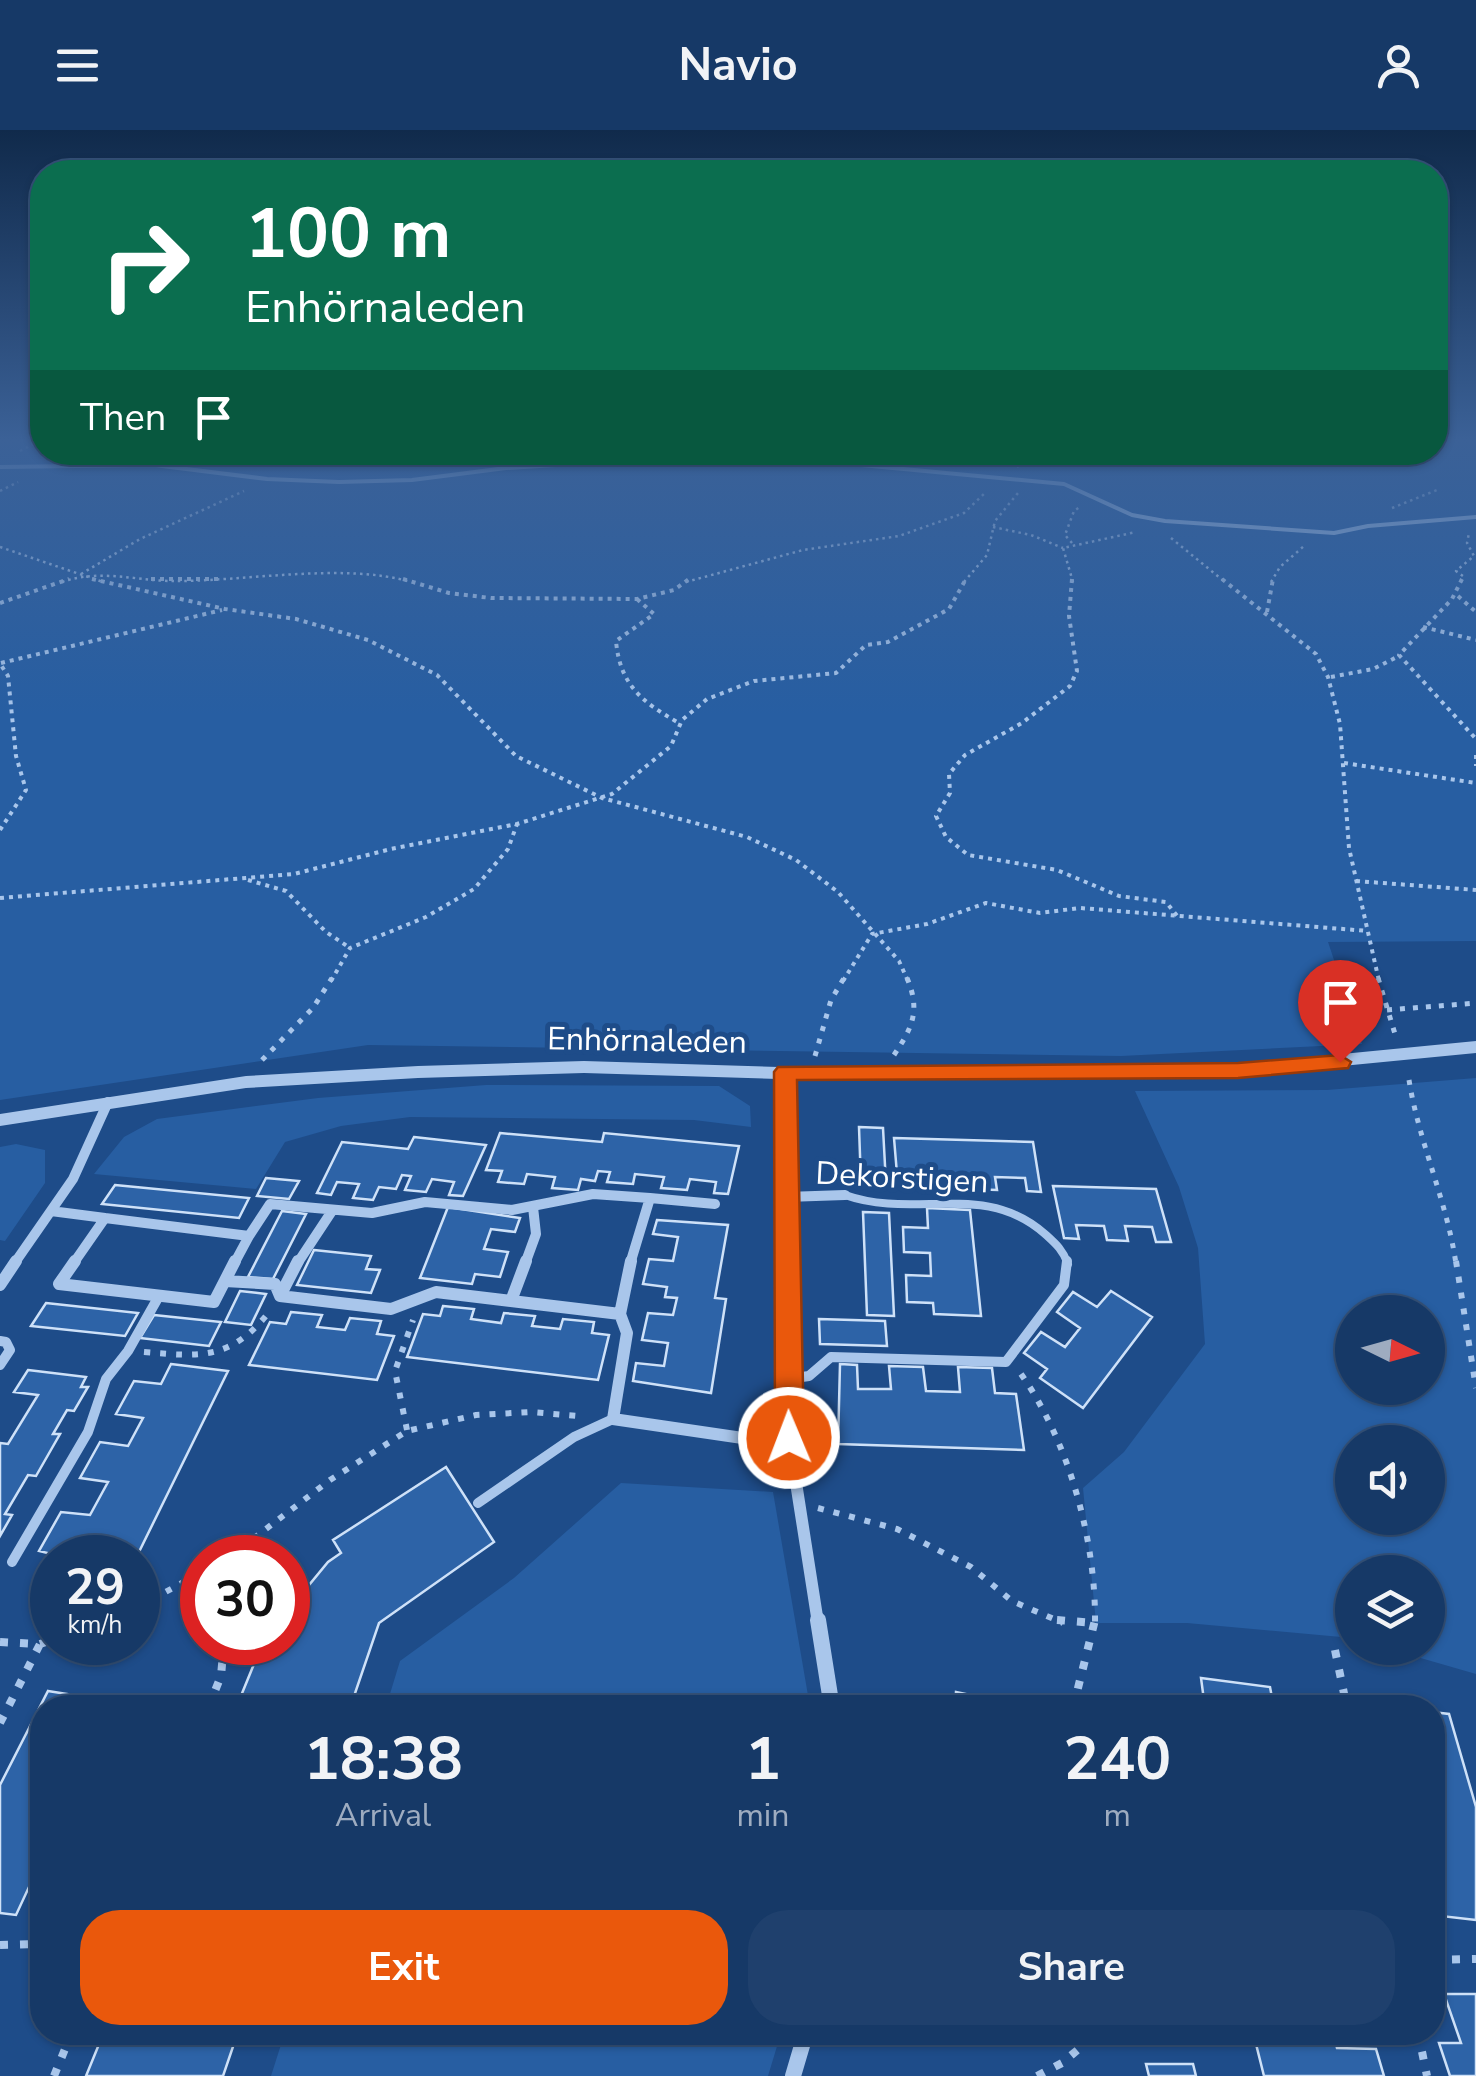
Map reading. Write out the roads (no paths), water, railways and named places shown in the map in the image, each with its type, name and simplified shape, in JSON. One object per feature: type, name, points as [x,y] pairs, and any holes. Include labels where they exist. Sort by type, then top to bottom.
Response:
[{"type":"street","name":"Enhörnaleden","points":[[0,1120],[246,1082],[584,1066],[811,1074],[1238,1070],[1476,1047]]},
{"type":"street","points":[[786,1072],[789,1438],[830,1695]]},
{"type":"street","points":[[0,1285],[73,1179],[108,1102]]},
{"type":"street","points":[[106,1217],[60,1284],[214,1302],[270,1204],[372,1213],[426,1202],[512,1210],[593,1194],[715,1204]]},
{"type":"street","name":"Dekorstigen","points":[[786,1197],[845,1195]]},
{"type":"street","points":[[650,1198],[623,1288],[620,1314],[627,1332],[613,1419],[756,1440],[789,1438]]},
{"type":"street","points":[[511,1301],[536,1234],[532,1206]]},
{"type":"street","points":[[50,1211],[249,1236]]},
{"type":"street","points":[[280,1296],[307,1244],[332,1211]]},
{"type":"street","points":[[225,1281],[275,1284],[280,1296]]},
{"type":"street","points":[[280,1296],[390,1309],[436,1292],[620,1314]]},
{"type":"street","points":[[793,2076],[802,2045]]},
{"type":"lane","points":[[1311,532],[1337,532]]},
{"type":"lane","name":"Dekorstigen","points":[[788,1379],[810,1376],[831,1356],[1006,1362],[1064,1285],[1069,1267],[1063,1250],[1027,1218],[1000,1206],[867,1202],[845,1195]]},
{"type":"lane","points":[[12,1562],[88,1432],[106,1380],[160,1296]]},
{"type":"lane","points":[[0,1342],[6,1342],[10,1350],[0,1366]]},
{"type":"lane","points":[[478,1503],[574,1437],[613,1419]]}]
